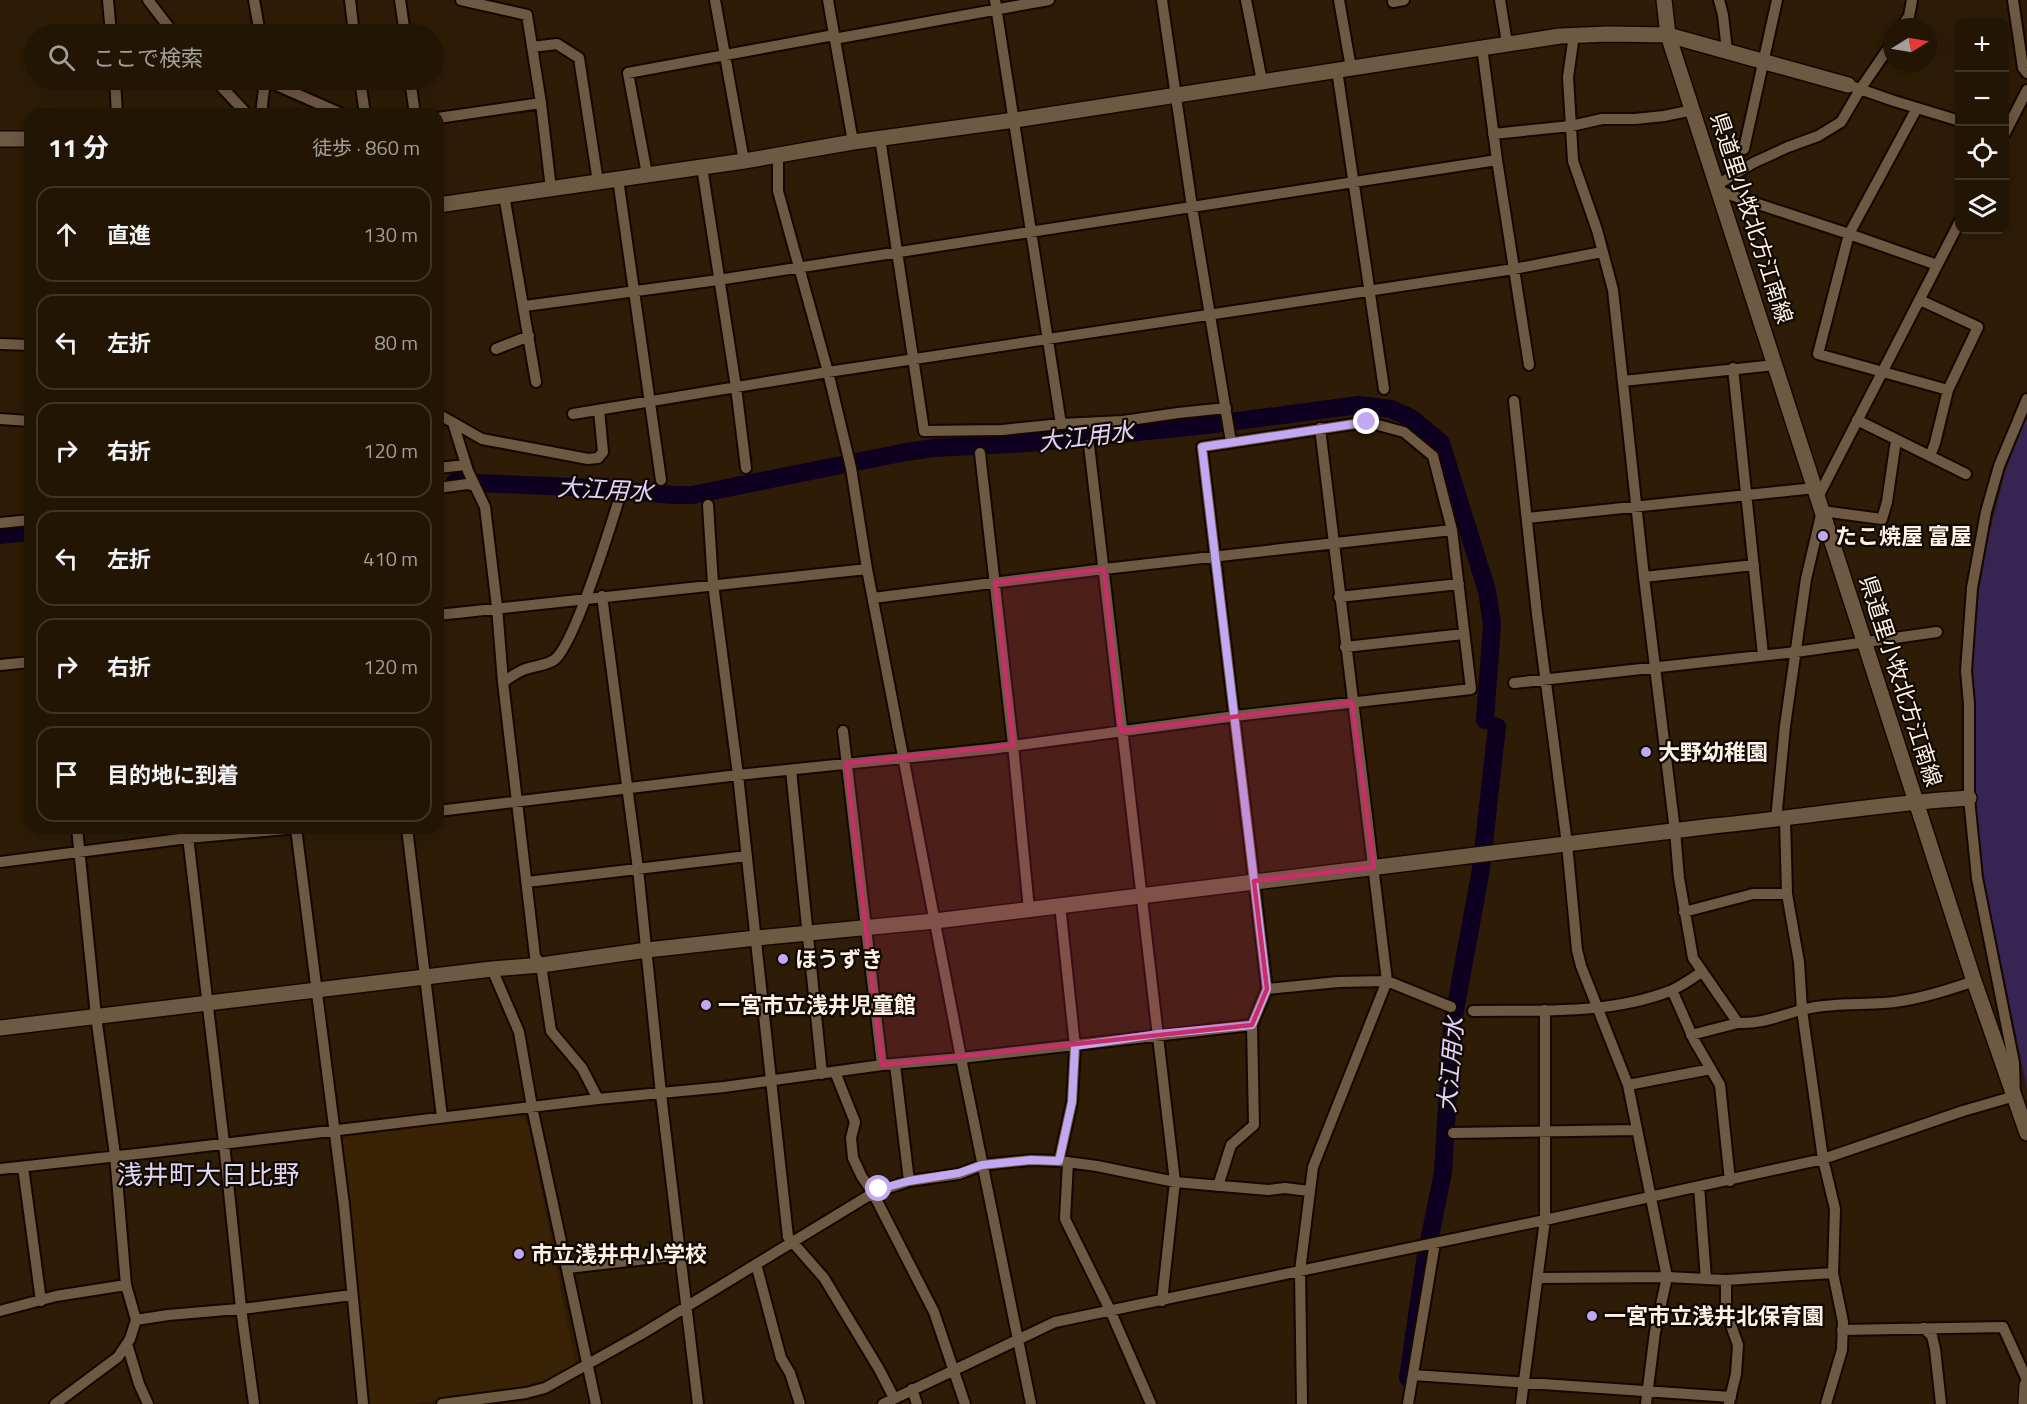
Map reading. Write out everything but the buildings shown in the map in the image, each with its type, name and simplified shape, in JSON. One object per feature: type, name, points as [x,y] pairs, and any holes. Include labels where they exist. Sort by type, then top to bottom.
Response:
[{"type":"street","points":[[108,0],[110,24]]},
{"type":"street","points":[[148,0],[166,24]]},
{"type":"street","points":[[254,0],[258,24]]},
{"type":"street","points":[[350,0],[353,24]]},
{"type":"street","points":[[400,0],[404,24]]},
{"type":"street","points":[[715,0],[744,161]]},
{"type":"street","points":[[828,0],[853,142]]},
{"type":"street","points":[[647,174],[628,72],[834,37],[996,4],[1049,0]]},
{"type":"street","points":[[1162,0],[1192,207],[1231,442]]},
{"type":"street","points":[[1246,0],[1262,81]]},
{"type":"street","points":[[1340,0],[1353,181],[1384,389]]},
{"type":"street","points":[[1393,2],[1404,0]]},
{"type":"street","points":[[1500,0],[1507,43]]},
{"type":"street","name":"県道里小牧北方江南線","points":[[1665,0],[1668,35],[1974,981],[2027,1133]]},
{"type":"street","points":[[1719,0],[1727,51]]},
{"type":"street","points":[[1744,149],[1778,0]]},
{"type":"street","points":[[1908,18],[1912,0]]},
{"type":"street","points":[[2013,0],[2023,68],[2027,73]]},
{"type":"street","points":[[467,1],[527,15],[552,189]]},
{"type":"street","points":[[996,4],[1061,424]]},
{"type":"street","points":[[1574,35],[1568,77],[1574,161],[1597,230],[1613,290],[1684,912],[1693,958],[1738,1023]]},
{"type":"street","points":[[444,204],[744,161],[880,138],[1015,120],[1507,43],[1574,35],[1668,35],[1854,87],[1955,120]]},
{"type":"street","points":[[532,47],[557,44],[579,58],[598,182]]},
{"type":"street","points":[[1482,47],[1493,134],[1529,365]]},
{"type":"street","points":[[1718,188],[1773,153],[1832,129],[1841,122],[1854,87],[1883,53]]},
{"type":"street","points":[[116,90],[117,108]]},
{"type":"street","points":[[224,90],[241,108]]},
{"type":"street","points":[[262,108],[264,90]]},
{"type":"street","points":[[288,90],[328,108]]},
{"type":"street","points":[[361,90],[364,108]]},
{"type":"street","points":[[411,90],[414,108]]},
{"type":"street","points":[[2009,126],[2027,90]]},
{"type":"street","points":[[444,117],[541,103]]},
{"type":"street","points":[[1917,108],[1849,234],[1818,354],[1948,390]]},
{"type":"street","points":[[1493,134],[1571,126],[1602,119],[1664,116],[1693,110]]},
{"type":"street","points":[[880,138],[924,431],[1002,430],[1061,424],[1227,418]]},
{"type":"street","points":[[0,139],[24,139]]},
{"type":"street","points":[[778,155],[778,191],[828,372],[850,464],[867,569],[961,1058],[1031,1404]]},
{"type":"street","points":[[525,306],[798,268],[1032,230],[1497,160]]},
{"type":"street","points":[[702,167],[736,387],[746,468]]},
{"type":"street","points":[[618,179],[661,480]]},
{"type":"street","points":[[1718,188],[1937,265]]},
{"type":"street","points":[[504,195],[525,306],[536,382]]},
{"type":"street","points":[[1826,1404],[1842,1350],[1842,1330],[1833,1273],[1835,1209],[1823,1159],[1802,1010],[1799,962],[1787,894],[1780,820],[1785,726],[1818,499],[1955,229]]},
{"type":"street","points":[[573,414],[828,372],[1514,269],[1602,252]]},
{"type":"street","points":[[1920,300],[1978,327],[1948,390],[1930,456]]},
{"type":"street","points":[[496,349],[529,336]]},
{"type":"street","points":[[0,344],[24,345]]},
{"type":"street","points":[[1623,381],[1775,364]]},
{"type":"street","points":[[1733,368],[1763,655]]},
{"type":"street","points":[[883,1404],[1055,1322],[1730,1181],[1823,1159],[1963,1111],[2015,1096],[2014,1063],[1981,906],[1969,798],[1969,704],[1966,671],[1975,566],[1986,512],[1999,466],[2027,399]]},
{"type":"street","points":[[1514,401],[1537,614],[1567,844],[1577,950],[1596,1007],[1628,1085],[1667,1277],[1655,1332],[1646,1404]]},
{"type":"street","points":[[444,418],[482,439],[588,459],[598,458],[603,452],[599,410]]},
{"type":"street","points":[[0,419],[24,421]]},
{"type":"street","points":[[1857,420],[1966,474]]},
{"type":"street","points":[[444,810],[1013,745],[1235,716],[1471,689],[1452,530],[1432,456],[1404,432],[1367,422],[1202,447],[1216,556],[1235,716],[1254,881],[1267,989],[1252,1025],[1254,1125],[1230,1145],[1218,1186]]},
{"type":"street","points":[[453,423],[467,468],[485,507],[535,956],[541,965],[551,1031],[582,1068],[598,1099]]},
{"type":"street","points":[[1302,1404],[1300,1271],[1313,1167],[1387,981],[1320,428]]},
{"type":"street","points":[[1527,518],[1747,494],[1818,499],[1882,519],[1887,502],[1896,440]]},
{"type":"street","points":[[1089,446],[1175,1182],[1162,1301]]},
{"type":"street","points":[[980,453],[1029,909]]},
{"type":"street","points":[[444,468],[467,468]]},
{"type":"street","points":[[444,487],[474,485]]},
{"type":"street","points":[[503,682],[524,670],[552,662],[557,657],[585,598],[620,496]]},
{"type":"street","points":[[708,505],[714,584],[738,775],[788,1237],[824,1278],[894,1398]]},
{"type":"street","points":[[0,523],[24,521]]},
{"type":"street","points":[[873,598],[1104,569],[1452,530]]},
{"type":"street","points":[[1644,576],[1754,565]]},
{"type":"street","points":[[444,614],[867,569]]},
{"type":"street","points":[[1339,597],[1459,584]]},
{"type":"street","points":[[602,596],[638,869],[661,1094],[698,1404]]},
{"type":"street","points":[[1514,684],[1656,666],[1796,652],[1937,632]]},
{"type":"street","points":[[1345,647],[1464,634]]},
{"type":"street","points":[[0,665],[24,663]]},
{"type":"street","points":[[843,731],[882,1065]]},
{"type":"street","points":[[791,770],[822,1074]]},
{"type":"street","points":[[0,1028],[541,965],[647,950],[935,921],[1254,881],[1780,820],[1916,801],[1969,798]]},
{"type":"street","points":[[55,1404],[118,1357],[127,1344],[136,1320],[126,1285],[115,1155],[96,1016],[78,834]]},
{"type":"street","points":[[0,862],[80,852],[182,834]]},
{"type":"street","points":[[188,834],[241,1308],[254,1404]]},
{"type":"street","points":[[297,834],[344,1205],[363,1404]]},
{"type":"street","points":[[407,834],[442,1117]]},
{"type":"street","points":[[526,882],[747,856]]},
{"type":"street","points":[[1684,912],[1752,894],[1787,894]]},
{"type":"street","points":[[1060,905],[1075,1046],[1072,1102],[1064,1161],[1065,1219],[1110,1310],[1151,1404]]},
{"type":"street","points":[[492,969],[519,1032],[532,1107],[596,1404]]},
{"type":"street","points":[[1473,1011],[1596,1007],[1639,1000],[1672,990],[1702,972]]},
{"type":"street","points":[[1267,989],[1338,982],[1387,981],[1451,1007]]},
{"type":"street","points":[[1691,1035],[1738,1023],[1770,1020],[1802,1010],[1887,1003],[1951,989],[1974,981]]},
{"type":"street","points":[[1672,990],[1691,1035],[1720,1085],[1730,1181]]},
{"type":"street","points":[[1521,1404],[1545,1220],[1545,1010]]},
{"type":"street","points":[[0,1169],[333,1129],[661,1094],[882,1065],[1075,1046],[1158,1034],[1252,1025]]},
{"type":"street","points":[[895,1065],[909,1181]]},
{"type":"street","points":[[1628,1085],[1711,1069]]},
{"type":"street","points":[[835,1072],[855,1122],[851,1138],[853,1158],[862,1177],[873,1192],[934,1312],[965,1404]]},
{"type":"street","points":[[1453,1133],[1637,1130]]},
{"type":"street","points":[[442,1404],[526,1393],[545,1388],[687,1307],[873,1192],[909,1181],[959,1173],[982,1165],[1031,1160],[1064,1161],[1175,1182],[1309,1191]]},
{"type":"street","points":[[23,1167],[40,1300]]},
{"type":"street","points":[[1699,1186],[1707,1279]]},
{"type":"street","points":[[1408,1404],[1430,1244]]},
{"type":"street","points":[[568,1268],[681,1256]]},
{"type":"street","points":[[756,1264],[781,1358],[790,1373],[800,1404]]},
{"type":"street","points":[[1538,1278],[1667,1277],[1726,1280],[1833,1273]]},
{"type":"street","points":[[1413,1375],[1647,1392],[1730,1401],[1736,1374],[1738,1345],[1726,1311],[1726,1280]]},
{"type":"street","points":[[0,1311],[40,1300],[126,1285]]},
{"type":"street","points":[[136,1320],[352,1295]]},
{"type":"street","points":[[1842,1330],[2003,1327],[2027,1382],[2026,1404]]},
{"type":"street","points":[[1924,1328],[1932,1336],[1935,1349],[1941,1404]]},
{"type":"street","points":[[127,1344],[139,1384],[148,1404]]},
{"type":"street","points":[[912,1389],[917,1404]]},
{"type":"highlighted area","points":[[1104,569],[1121,731],[1352,702],[1374,867],[1254,881],[1267,989],[1252,1025],[882,1065],[846,763],[1013,745],[995,582]]},
{"type":"shaded area","points":[[2027,414],[2027,1089],[1986,891],[1974,799],[1972,663],[1979,591],[1989,535],[2005,472]]},
{"type":"shaded area","points":[[517,1115],[524,1117],[528,1123],[576,1366],[532,1387],[415,1404],[366,1404],[341,1147],[342,1138],[348,1135]]},
{"type":"waterway","name":"大江用水","points":[[455,482],[692,495],[934,448],[1029,443],[1207,425],[1359,405],[1391,409],[1411,418],[1441,443],[1487,591],[1492,624],[1485,720]]},
{"type":"waterway","name":"大江用水","points":[[0,535],[24,533]]},
{"type":"waterway","name":"大江用水","points":[[1408,1378],[1425,1261],[1443,1172],[1452,1027],[1481,869],[1497,727],[1495,726]]},
{"type":"place","name":"たこ焼屋 富屋","points":[[1823,536]]},
{"type":"place","name":"大野幼稚園","points":[[1646,752]]},
{"type":"place","name":"ほうずき","points":[[783,959]]},
{"type":"place","name":"一宮市立浅井児童館","points":[[706,1005]]},
{"type":"place","name":"市立浅井中小学校","points":[[519,1254]]},
{"type":"place","name":"一宮市立浅井北保育園","points":[[1592,1316]]},
{"type":"district","name":"浅井町大日比野","points":[[208,1175]]},
{"type":"route","points":[[879,1189],[909,1181],[959,1173],[982,1165],[1031,1160],[1059,1161],[1072,1102],[1075,1046],[1158,1034],[1252,1025],[1267,989],[1202,447],[1367,422]]}]
